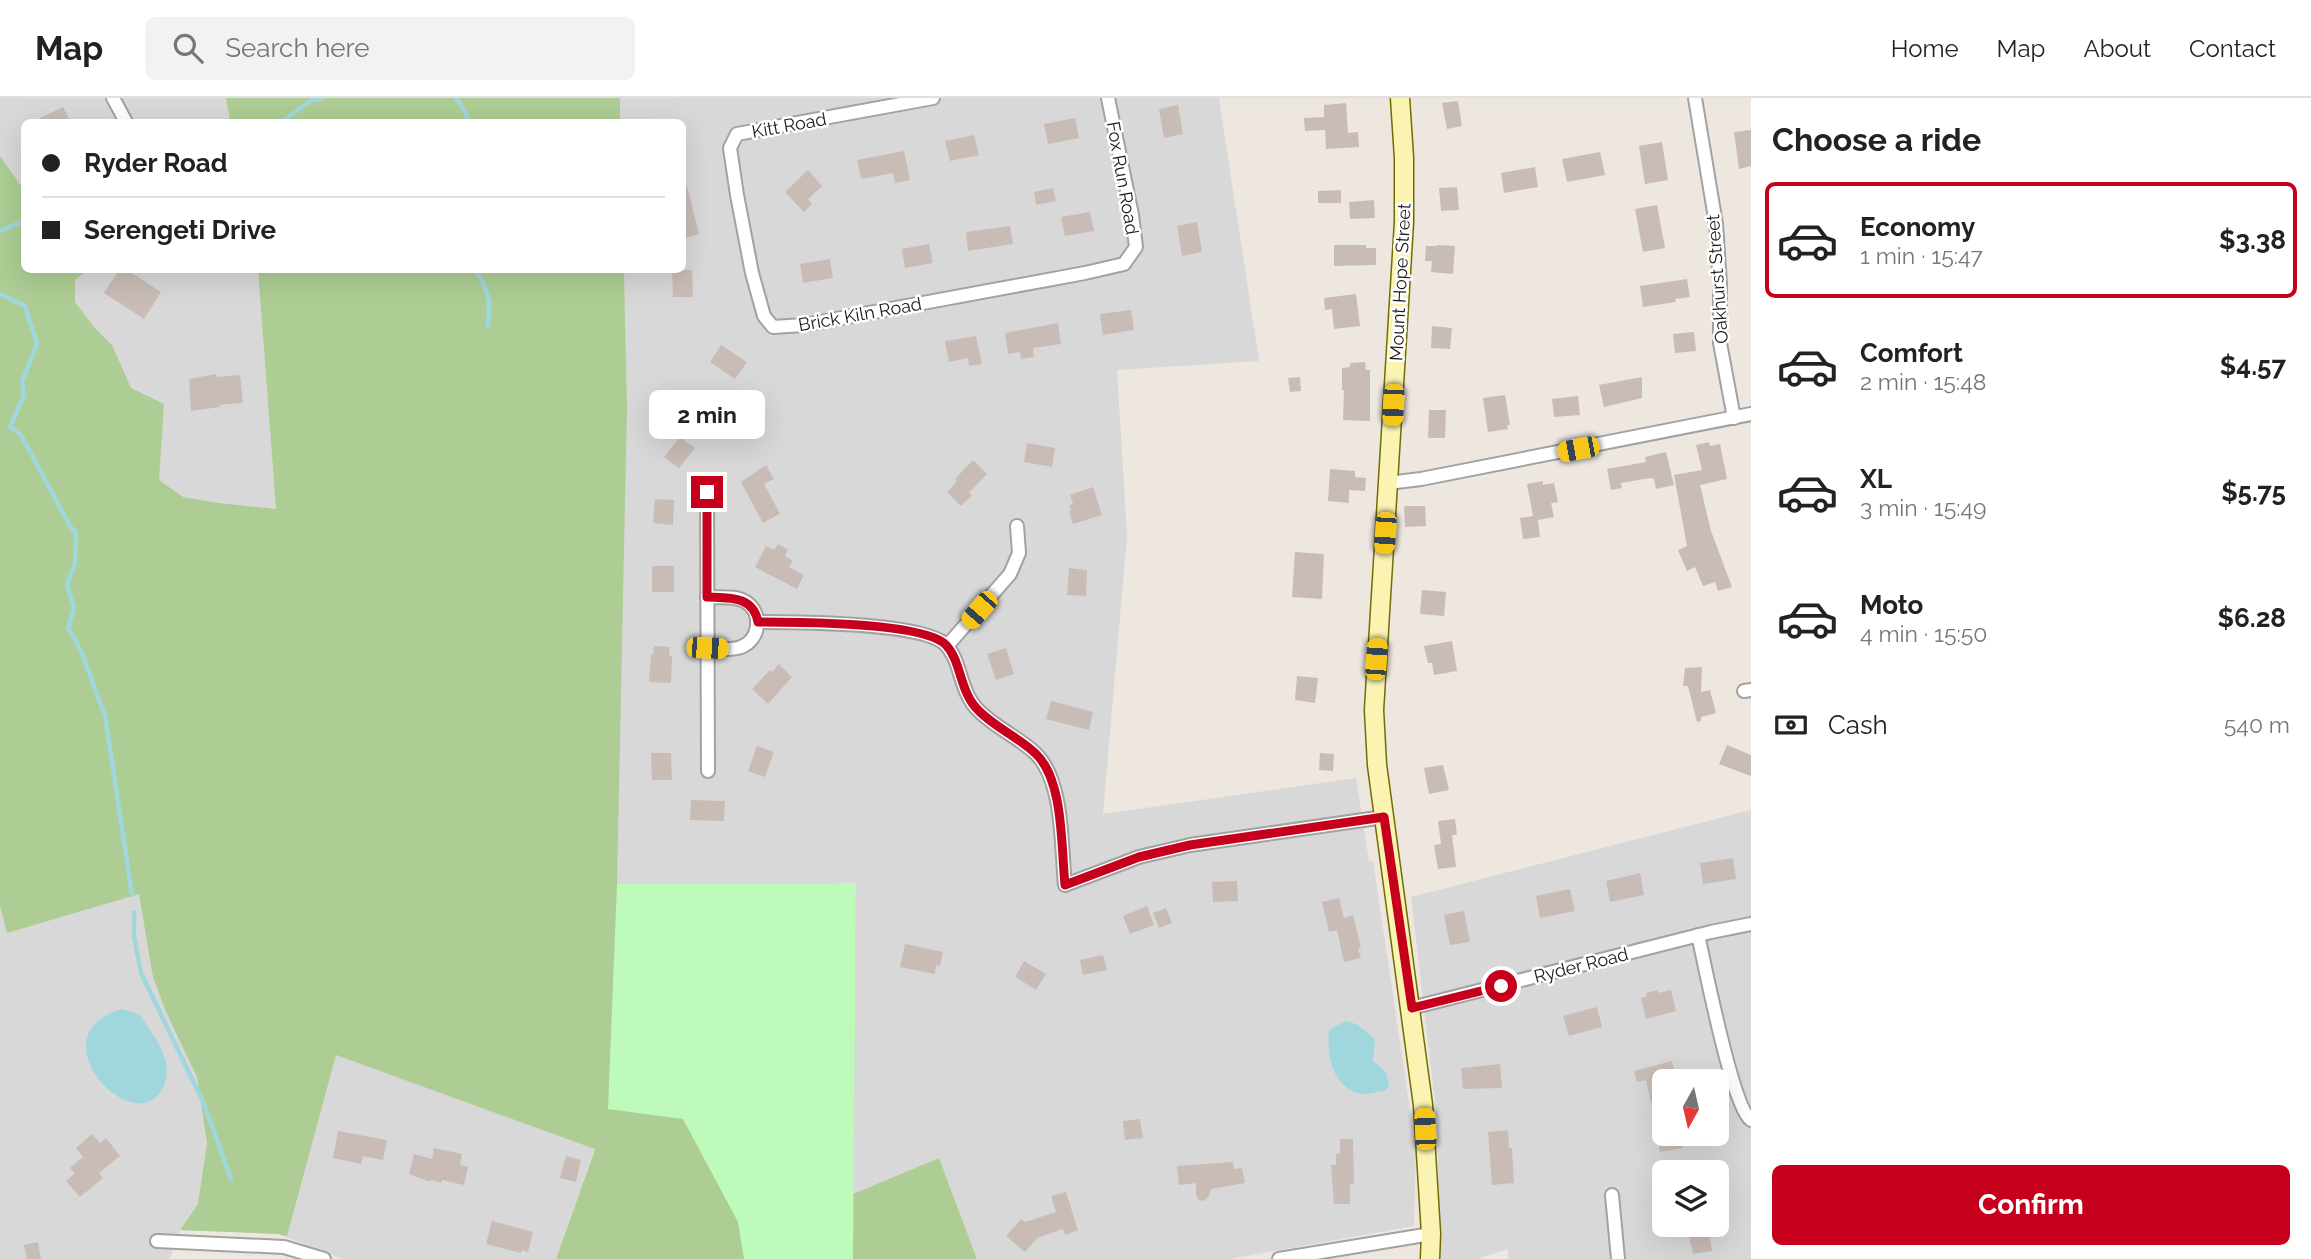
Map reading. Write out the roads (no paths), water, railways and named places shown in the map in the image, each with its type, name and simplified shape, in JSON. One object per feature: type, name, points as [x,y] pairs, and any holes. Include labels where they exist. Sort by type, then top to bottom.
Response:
[{"type":"street","points":[[113,98],[124,119]]},
{"type":"street","name":"Kitt Road","points":[[733,144],[737,134],[933,98]]},
{"type":"street","name":"Fox Run Road","points":[[1108,98],[1132,215],[1136,247],[1129,256]]},
{"type":"street","name":"Mount Hope Street","points":[[1400,98],[1404,222],[1374,710],[1377,765],[1412,1008],[1423,1105],[1431,1234],[1430,1259]]},
{"type":"street","name":"Oakhurst Street","points":[[1695,98],[1716,224],[1720,273],[1720,343],[1734,418]]},
{"type":"street","name":"Brick Kiln Road","points":[[733,144],[730,148],[752,273],[764,316],[774,327],[804,325],[1085,274],[1124,264],[1129,256]]},
{"type":"street","points":[[1388,483],[1421,480],[1751,414]]},
{"type":"street","points":[[707,492],[708,771]]},
{"type":"street","points":[[947,646],[1010,573],[1019,553],[1017,526]]},
{"type":"street","points":[[707,597],[746,602],[753,608],[758,622],[755,635],[741,648],[707,648]]},
{"type":"street","points":[[758,622],[863,625],[926,635],[947,646],[966,695],[973,705],[1037,754],[1046,766],[1056,797],[1065,885],[1139,857],[1190,845],[1384,817]]},
{"type":"street","name":"Ryder Road","points":[[1412,1008],[1751,924]]},
{"type":"street","points":[[1698,935],[1733,1087],[1746,1116],[1751,1120]]},
{"type":"street","points":[[1612,1195],[1618,1259]]},
{"type":"street","points":[[1279,1259],[1431,1234]]},
{"type":"street","points":[[157,1241],[284,1247],[324,1259]]},
{"type":"water","points":[[122,1009],[141,1016],[165,1058],[165,1083],[161,1091],[147,1102],[130,1102],[112,1093],[97,1077],[88,1059],[87,1039],[97,1022]]},
{"type":"water","points":[[1345,1021],[1358,1025],[1375,1040],[1373,1061],[1386,1072],[1389,1086],[1385,1091],[1357,1093],[1341,1083],[1336,1075],[1330,1058],[1329,1030]]},
{"type":"waterway","points":[[285,119],[312,100],[322,98]]},
{"type":"waterway","points":[[456,98],[467,119]]},
{"type":"waterway","points":[[0,231],[21,223]]},
{"type":"waterway","points":[[477,273],[488,296],[488,326]]},
{"type":"waterway","points":[[0,294],[25,306],[37,344],[22,382],[24,395],[10,427],[21,435],[76,533],[75,563],[67,585],[74,608],[68,628],[84,659],[105,715],[132,895]]},
{"type":"waterway","points":[[134,912],[134,936],[141,973],[204,1104],[231,1179]]}]
